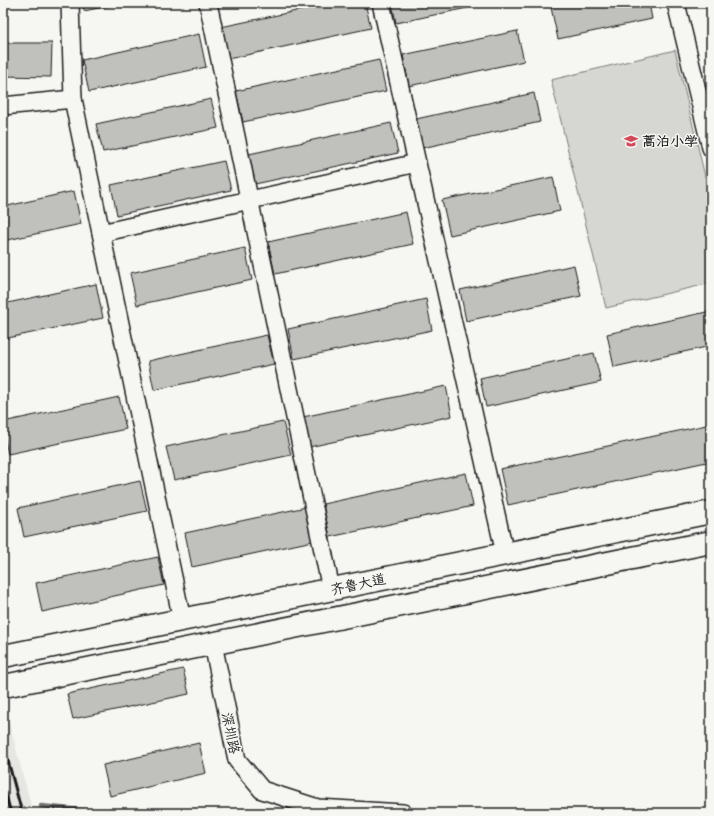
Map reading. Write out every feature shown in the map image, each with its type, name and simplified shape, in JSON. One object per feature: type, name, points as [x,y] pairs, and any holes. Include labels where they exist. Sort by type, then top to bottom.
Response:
[{"type":"main road","name":"齐鲁大道","points":[[4,656],[711,512]]},
{"type":"main road","name":"齐鲁大道","points":[[9,685],[711,542]]},
{"type":"street","points":[[70,3],[73,99],[182,620]]},
{"type":"street","points":[[208,3],[332,589]]},
{"type":"street","points":[[381,3],[505,554]]},
{"type":"street","points":[[676,3],[711,148]]},
{"type":"street","points":[[3,106],[73,99]]},
{"type":"street","points":[[101,233],[417,163]]},
{"type":"street","name":"深圳路","points":[[213,644],[237,760],[262,790],[318,808],[403,813]]},
{"type":"shaded area","name":"蒿泊小学","points":[[675,50],[711,202],[711,283],[606,308],[551,80]]},
{"type":"shaded area","points":[[3,699],[10,726],[33,813],[3,813]]},
{"type":"building","points":[[83,3],[124,3],[84,11]]},
{"type":"building","points":[[334,3],[365,3],[371,28],[228,59],[221,27]]},
{"type":"building","points":[[392,3],[491,3],[396,23]]},
{"type":"building","points":[[550,3],[649,3],[652,19],[558,39]]},
{"type":"building","points":[[517,31],[524,61],[409,86],[403,55]]},
{"type":"building","points":[[199,34],[206,67],[89,92],[82,60]]},
{"type":"building","points":[[3,43],[52,43],[51,77],[3,76]]},
{"type":"building","points":[[379,60],[386,91],[243,122],[236,91]]},
{"type":"building","points":[[534,93],[540,122],[422,148],[416,119]]},
{"type":"building","points":[[211,99],[218,128],[103,152],[96,124]]},
{"type":"building","points":[[391,123],[398,153],[255,184],[249,154]]},
{"type":"building","points":[[224,161],[231,190],[117,215],[111,185]]},
{"type":"building","points":[[553,177],[560,211],[450,235],[442,200]]},
{"type":"building","points":[[74,191],[81,224],[3,241],[3,207]]},
{"type":"building","points":[[406,212],[413,244],[275,274],[268,242]]},
{"type":"building","points":[[245,248],[252,280],[137,305],[130,273]]},
{"type":"building","points":[[574,265],[581,296],[466,321],[460,290]]},
{"type":"building","points":[[96,284],[103,318],[3,339],[3,304]]},
{"type":"building","points":[[426,299],[432,330],[294,359],[288,329]]},
{"type":"building","points":[[711,311],[711,346],[614,367],[607,334]]},
{"type":"building","points":[[267,335],[274,364],[154,390],[148,361]]},
{"type":"building","points":[[594,353],[601,382],[486,407],[480,378]]},
{"type":"building","points":[[446,386],[452,416],[309,447],[303,417]]},
{"type":"building","points":[[119,397],[126,429],[8,454],[3,432],[3,422]]},
{"type":"building","points":[[283,422],[291,455],[174,480],[166,447]]},
{"type":"building","points":[[711,424],[711,461],[508,505],[500,469]]},
{"type":"building","points":[[466,473],[473,506],[330,537],[323,504]]},
{"type":"building","points":[[140,481],[147,511],[24,537],[18,508]]},
{"type":"building","points":[[306,507],[313,541],[192,567],[185,533]]},
{"type":"building","points":[[158,557],[164,585],[42,612],[36,583]]},
{"type":"building","points":[[183,669],[189,694],[73,719],[67,694]]},
{"type":"building","points":[[199,743],[206,773],[110,796],[103,765]]},
{"type":"waterway","name":"深圳路","points":[[41,806],[109,813]]},
{"type":"railway","points":[[3,742],[22,813]]},
{"type":"railway","points":[[3,786],[11,813]]},
{"type":"place","name":"蒿泊小学","points":[[631,141]]}]
